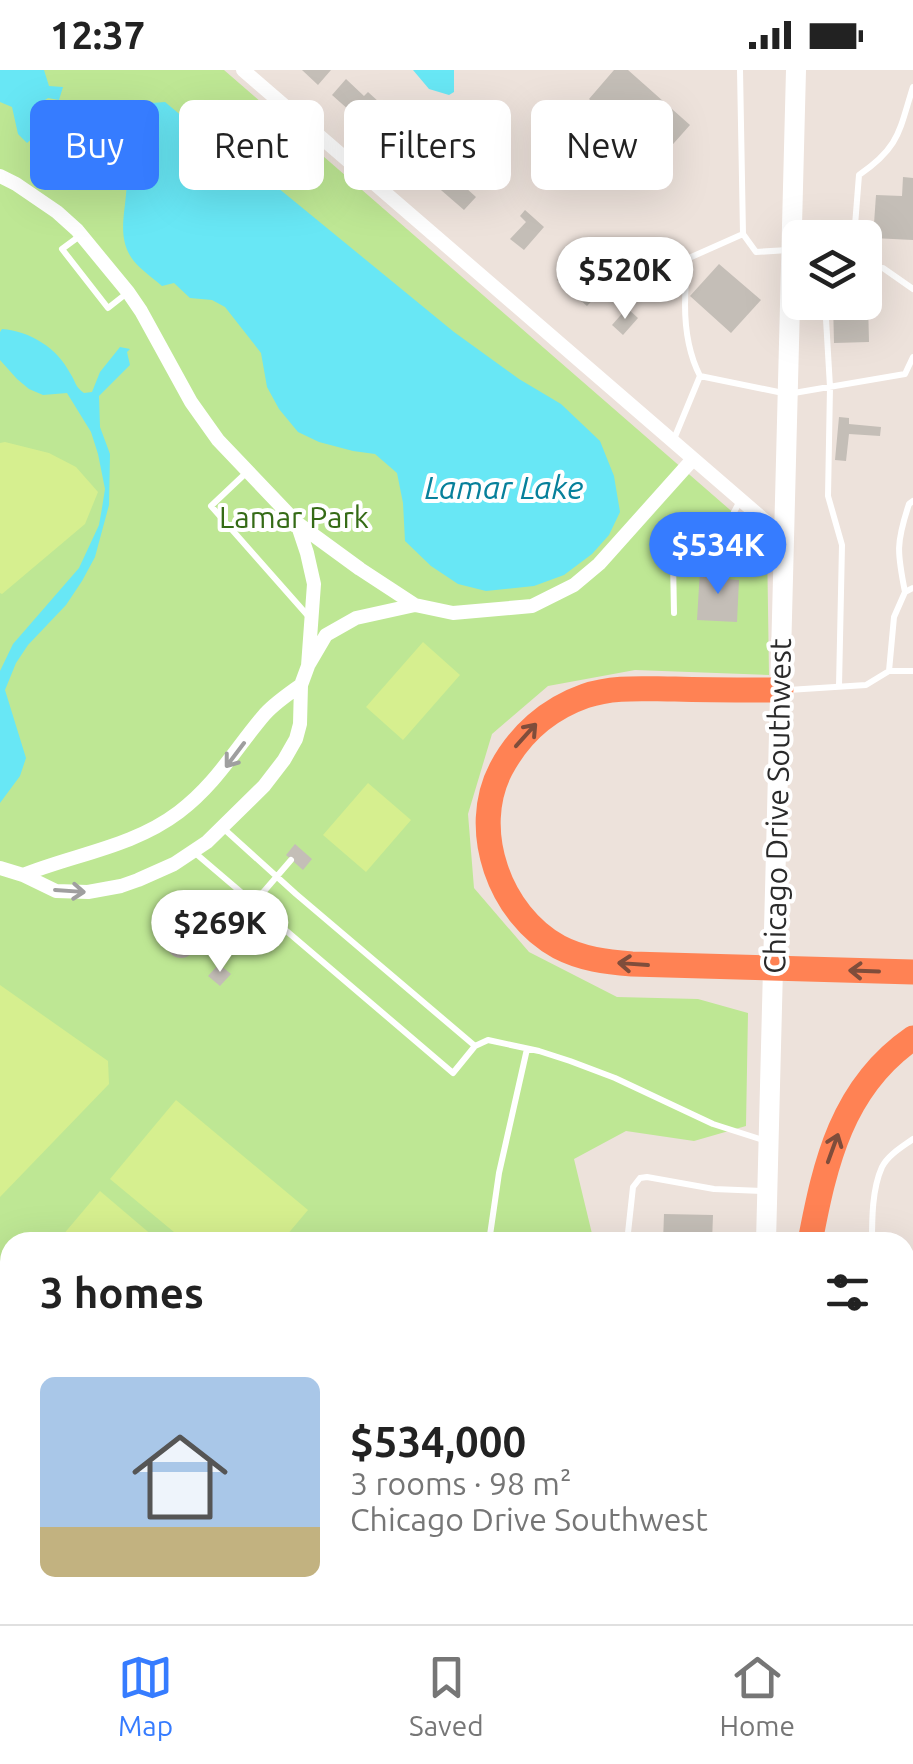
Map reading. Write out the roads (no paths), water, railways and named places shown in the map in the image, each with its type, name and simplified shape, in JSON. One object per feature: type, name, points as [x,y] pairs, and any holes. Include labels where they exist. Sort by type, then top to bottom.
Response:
[{"type":"highway","points":[[781,690],[612,689],[583,696],[546,715],[518,742],[499,772],[489,807],[489,841],[510,903],[557,946],[591,960],[913,972]]},
{"type":"highway","points":[[812,1232],[820,1186],[842,1122],[879,1068],[913,1038]]},
{"type":"main road","name":"Chicago Drive Southwest","points":[[792,220],[796,70]]},
{"type":"main road","name":"Chicago Drive Southwest","points":[[766,1232],[790,320]]},
{"type":"street","points":[[243,70],[784,538]]},
{"type":"street","points":[[0,176],[58,212],[81,235],[142,311],[191,402],[218,440],[297,523],[415,605],[454,614],[532,606],[574,585],[629,533],[694,459]]},
{"type":"street","points":[[297,523],[314,584],[308,666]]},
{"type":"street","points":[[0,868],[23,874],[56,891],[88,892],[121,886],[193,852],[223,828],[284,760],[300,724],[300,685],[326,635],[356,618],[415,605]]},
{"type":"street","points":[[23,874],[130,840],[180,812],[225,768],[266,714],[300,685]]},
{"type":"lane","points":[[740,70],[742,234],[756,252],[782,251]]},
{"type":"lane","points":[[856,220],[860,175],[896,141],[913,87]]},
{"type":"lane","points":[[673,441],[700,376],[693,362],[683,295],[689,258],[742,234]]},
{"type":"lane","points":[[81,235],[62,250],[108,308],[128,292]]},
{"type":"lane","points":[[882,268],[913,290]]},
{"type":"lane","points":[[826,320],[830,387],[828,496],[842,545],[838,686]]},
{"type":"lane","points":[[700,376],[788,394],[905,374],[913,356]]},
{"type":"lane","points":[[248,471],[211,506],[310,618]]},
{"type":"lane","points":[[674,613],[673,560],[686,546],[707,546],[720,538],[741,500]]},
{"type":"lane","points":[[889,670],[894,618],[909,590],[898,558],[898,535],[913,501]]},
{"type":"lane","points":[[781,690],[866,684],[889,670],[913,671]]},
{"type":"lane","points":[[223,828],[475,1046]]},
{"type":"lane","points":[[193,852],[453,1072],[475,1046],[488,1040],[581,1064],[713,1124],[769,1142]]},
{"type":"lane","points":[[253,904],[291,860]]},
{"type":"lane","points":[[491,1232],[503,1154],[528,1049]]},
{"type":"lane","points":[[872,1232],[882,1167],[913,1139]]},
{"type":"lane","points":[[627,1232],[633,1186],[640,1178],[714,1189],[768,1191]]},
{"type":"water","points":[[0,70],[44,70],[49,86],[63,87],[59,100],[30,100],[27,143],[18,134],[12,107],[0,102]]},
{"type":"water","points":[[413,70],[454,70],[454,92],[449,95],[429,89]]},
{"type":"water","name":"Lamar Lake","points":[[159,102],[165,102],[179,114],[179,190],[281,190],[454,332],[561,404],[600,441],[614,476],[620,512],[609,535],[592,554],[564,575],[534,586],[486,591],[458,584],[431,566],[405,541],[397,473],[375,454],[319,442],[298,432],[267,387],[261,353],[225,307],[212,300],[190,298],[174,283],[162,286],[136,264],[124,238],[125,190],[159,190]]},
{"type":"water","points":[[2,329],[42,342],[84,393],[92,392],[100,372],[120,347],[130,349],[130,365],[99,396],[100,427],[110,454],[109,505],[95,557],[66,605],[28,645],[5,690],[26,758],[20,776],[0,803],[0,671],[13,644],[79,568],[99,525],[105,489],[91,432],[67,393],[43,395],[17,379],[0,360]]},
{"type":"park label","name":"Lamar Park","points":[[294,518]]}]
